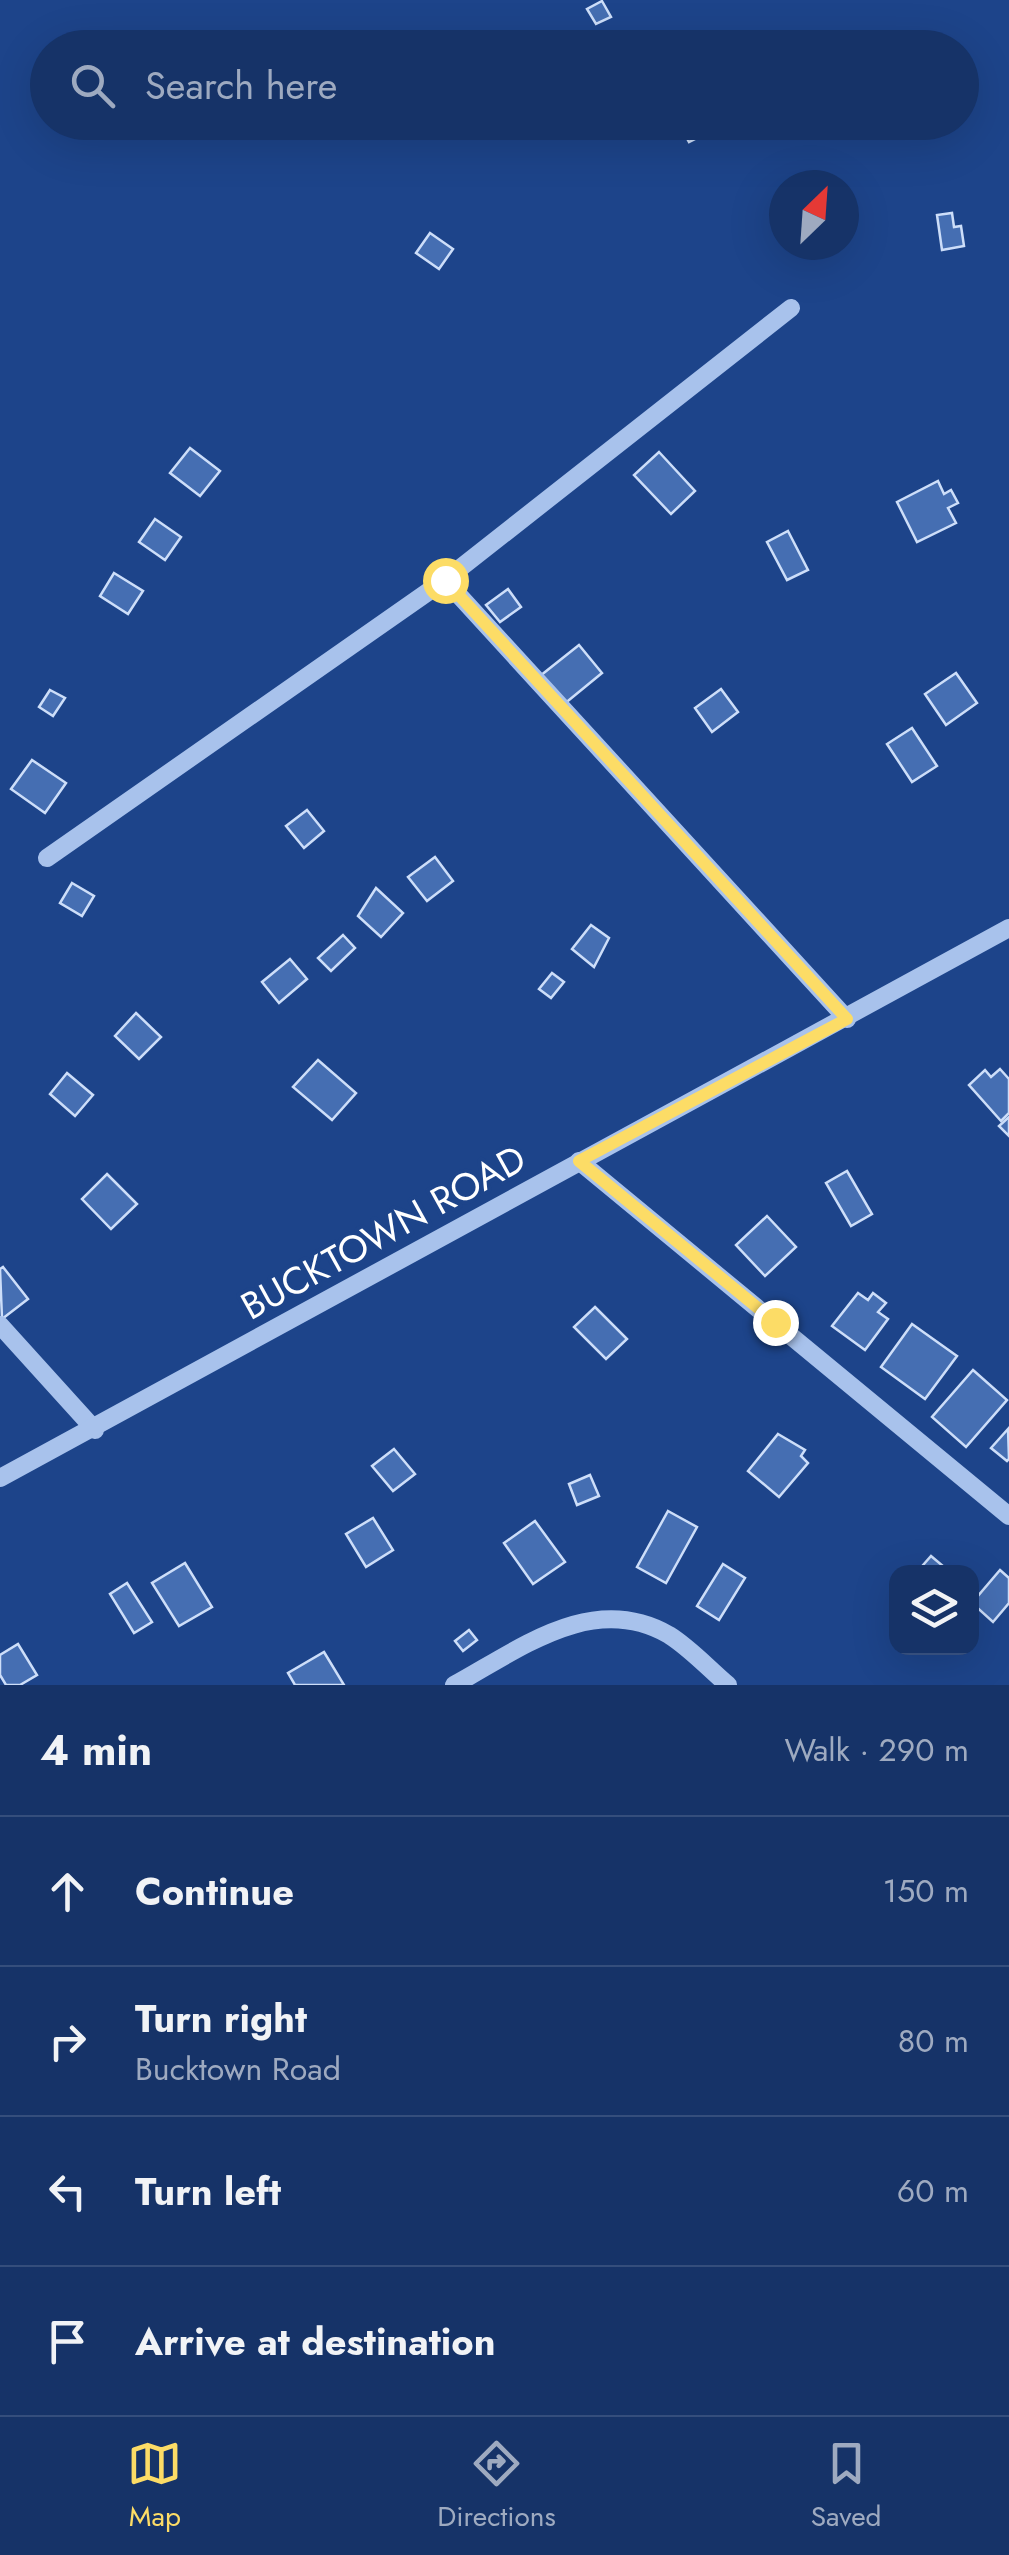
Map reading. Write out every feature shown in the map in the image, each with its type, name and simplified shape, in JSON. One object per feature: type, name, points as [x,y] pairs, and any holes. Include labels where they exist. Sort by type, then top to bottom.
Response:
[{"type":"street","points":[[47,858],[445,580],[791,308]]},
{"type":"street","points":[[445,580],[847,1019]]},
{"type":"street","name":"BUCKTOWN ROAD","points":[[0,1478],[95,1430],[1009,928]]},
{"type":"street","points":[[579,1161],[1009,1516]]},
{"type":"street","points":[[0,1325],[95,1430]]},
{"type":"street","points":[[454,1685],[562,1627],[601,1617],[638,1621],[670,1636],[728,1685]]},
{"type":"building","points":[[602,1],[611,17],[596,24],[587,9]]},
{"type":"building","points":[[952,213],[954,227],[961,226],[964,246],[942,250],[937,215]]},
{"type":"building","points":[[430,233],[453,249],[439,269],[416,253]]},
{"type":"building","points":[[190,448],[220,471],[200,496],[170,473]]},
{"type":"building","points":[[659,452],[695,491],[671,514],[634,475]]},
{"type":"building","points":[[938,481],[944,494],[951,490],[958,503],[948,508],[956,523],[917,542],[897,502]]},
{"type":"building","points":[[155,519],[181,537],[165,560],[139,542]]},
{"type":"building","points":[[788,531],[808,570],[787,580],[767,542]]},
{"type":"building","points":[[114,573],[143,591],[128,614],[100,596]]},
{"type":"building","points":[[508,589],[521,607],[500,622],[486,605]]},
{"type":"building","points":[[579,645],[602,673],[563,705],[540,676]]},
{"type":"building","points":[[956,673],[977,703],[946,725],[925,694]]},
{"type":"building","points":[[721,689],[738,712],[712,732],[695,708]]},
{"type":"building","points":[[50,690],[65,698],[53,716],[39,707]]},
{"type":"building","points":[[912,728],[937,766],[912,782],[887,744]]},
{"type":"building","points":[[32,760],[66,783],[45,813],[11,789]]},
{"type":"building","points":[[307,810],[324,831],[304,848],[286,826]]},
{"type":"building","points":[[435,857],[453,881],[427,901],[408,877]]},
{"type":"building","points":[[72,883],[94,896],[82,916],[60,903]]},
{"type":"building","points":[[376,888],[403,913],[381,937],[358,916]]},
{"type":"building","points":[[591,925],[609,938],[594,967],[572,949]]},
{"type":"building","points":[[343,935],[355,948],[331,971],[318,958]]},
{"type":"building","points":[[290,959],[307,979],[279,1003],[262,982]]},
{"type":"building","points":[[552,973],[564,982],[551,998],[539,989]]},
{"type":"building","points":[[136,1013],[161,1037],[139,1059],[115,1036]]},
{"type":"building","points":[[318,1060],[356,1093],[332,1120],[293,1087]]},
{"type":"building","points":[[1000,1069],[1009,1079],[1009,1113],[1001,1121],[969,1085],[985,1070],[991,1077]]},
{"type":"building","points":[[67,1073],[93,1095],[75,1116],[50,1094]]},
{"type":"building","points":[[1009,1117],[1009,1136],[999,1126]]},
{"type":"building","points":[[847,1171],[872,1214],[851,1226],[826,1183]]},
{"type":"building","points":[[107,1174],[137,1204],[111,1229],[82,1199]]},
{"type":"building","points":[[767,1216],[796,1247],[765,1276],[736,1245]]},
{"type":"building","points":[[3,1267],[28,1299],[2,1319],[0,1269]]},
{"type":"building","points":[[858,1293],[868,1300],[873,1293],[886,1303],[878,1312],[888,1319],[865,1350],[832,1326]]},
{"type":"building","points":[[595,1307],[627,1339],[606,1359],[574,1327]]},
{"type":"building","points":[[912,1324],[957,1356],[925,1399],[881,1367]]},
{"type":"building","points":[[973,1370],[1007,1400],[966,1447],[932,1417]]},
{"type":"building","points":[[1008,1429],[1009,1459],[1007,1461],[991,1448]]},
{"type":"building","points":[[778,1434],[805,1450],[801,1456],[808,1463],[779,1497],[748,1471]]},
{"type":"building","points":[[394,1449],[415,1474],[393,1491],[372,1466]]},
{"type":"building","points":[[590,1475],[599,1496],[577,1505],[569,1484]]},
{"type":"building","points":[[668,1511],[697,1527],[666,1583],[637,1567]]},
{"type":"building","points":[[373,1518],[393,1550],[366,1567],[346,1534]]},
{"type":"building","points":[[535,1521],[565,1562],[533,1584],[504,1543]]},
{"type":"building","points":[[931,1556],[942,1565],[923,1565]]},
{"type":"building","points":[[185,1563],[212,1607],[179,1626],[152,1583]]},
{"type":"building","points":[[723,1564],[745,1578],[719,1620],[697,1606]]},
{"type":"building","points":[[1000,1570],[1009,1578],[1009,1603],[993,1622],[979,1609],[979,1595]]},
{"type":"building","points":[[127,1583],[152,1622],[134,1633],[110,1594]]},
{"type":"building","points":[[469,1630],[477,1640],[463,1651],[455,1641]]},
{"type":"building","points":[[18,1644],[37,1675],[20,1685],[6,1685],[0,1675],[0,1655]]},
{"type":"building","points":[[324,1652],[344,1685],[295,1685],[288,1673]]},
{"type":"route","points":[[445,580],[847,1019],[579,1161],[775,1322]]}]
